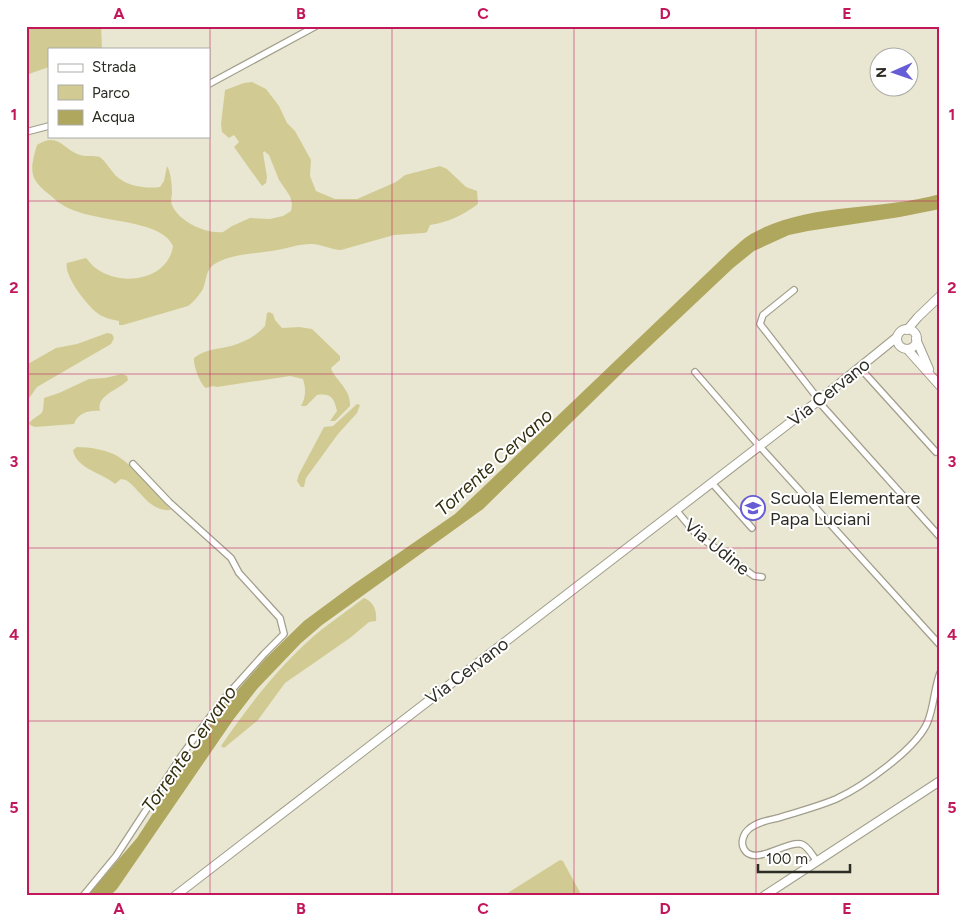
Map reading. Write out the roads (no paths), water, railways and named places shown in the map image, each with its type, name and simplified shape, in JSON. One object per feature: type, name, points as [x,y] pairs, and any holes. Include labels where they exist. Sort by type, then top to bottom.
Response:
[{"type":"main road","points":[[939,385],[898,343],[897,337],[900,333],[907,330],[940,296]]},
{"type":"main road","points":[[879,352],[891,346],[904,348],[914,345],[918,322],[924,311]]},
{"type":"main road","points":[[907,330],[912,332],[916,338],[926,362],[939,385]]},
{"type":"main road","name":"Via Cervano","points":[[175,896],[819,401],[897,337]]},
{"type":"main road","points":[[764,896],[816,860],[940,781]]},
{"type":"street","points":[[210,83],[316,26]]},
{"type":"street","points":[[26,132],[48,126]]},
{"type":"street","points":[[794,290],[764,315],[760,324],[819,401],[940,536]]},
{"type":"street","points":[[860,368],[936,452]]},
{"type":"street","points":[[695,372],[759,446],[940,645]]},
{"type":"street","points":[[83,896],[116,856],[182,754],[220,704],[284,634],[280,618],[239,573],[231,558],[169,502],[133,464]]},
{"type":"street","points":[[712,483],[752,528]]},
{"type":"street","name":"Via Udine","points":[[676,510],[700,537],[754,576],[762,577]]},
{"type":"street","points":[[816,860],[809,850],[800,844],[786,846],[763,855],[755,856],[749,854],[744,849],[742,840],[745,833],[756,824],[823,804],[853,790],[916,741],[928,722],[940,673]]},
{"type":"water","points":[[940,194],[940,209],[789,235],[754,251],[733,268],[628,367],[483,509],[322,625],[301,643],[257,689],[233,720],[117,889],[110,896],[87,896],[137,838],[220,710],[266,658],[304,621],[455,514],[743,240],[751,234],[773,224],[796,217]]},
{"type":"place","name":"Scuola Elementare Papa Luciani","points":[[753,508]]},
{"type":"water label","name":"Torrente Cervano","points":[[494,462]]},
{"type":"water label","name":"Torrente Cervano","points":[[189,749]]}]
